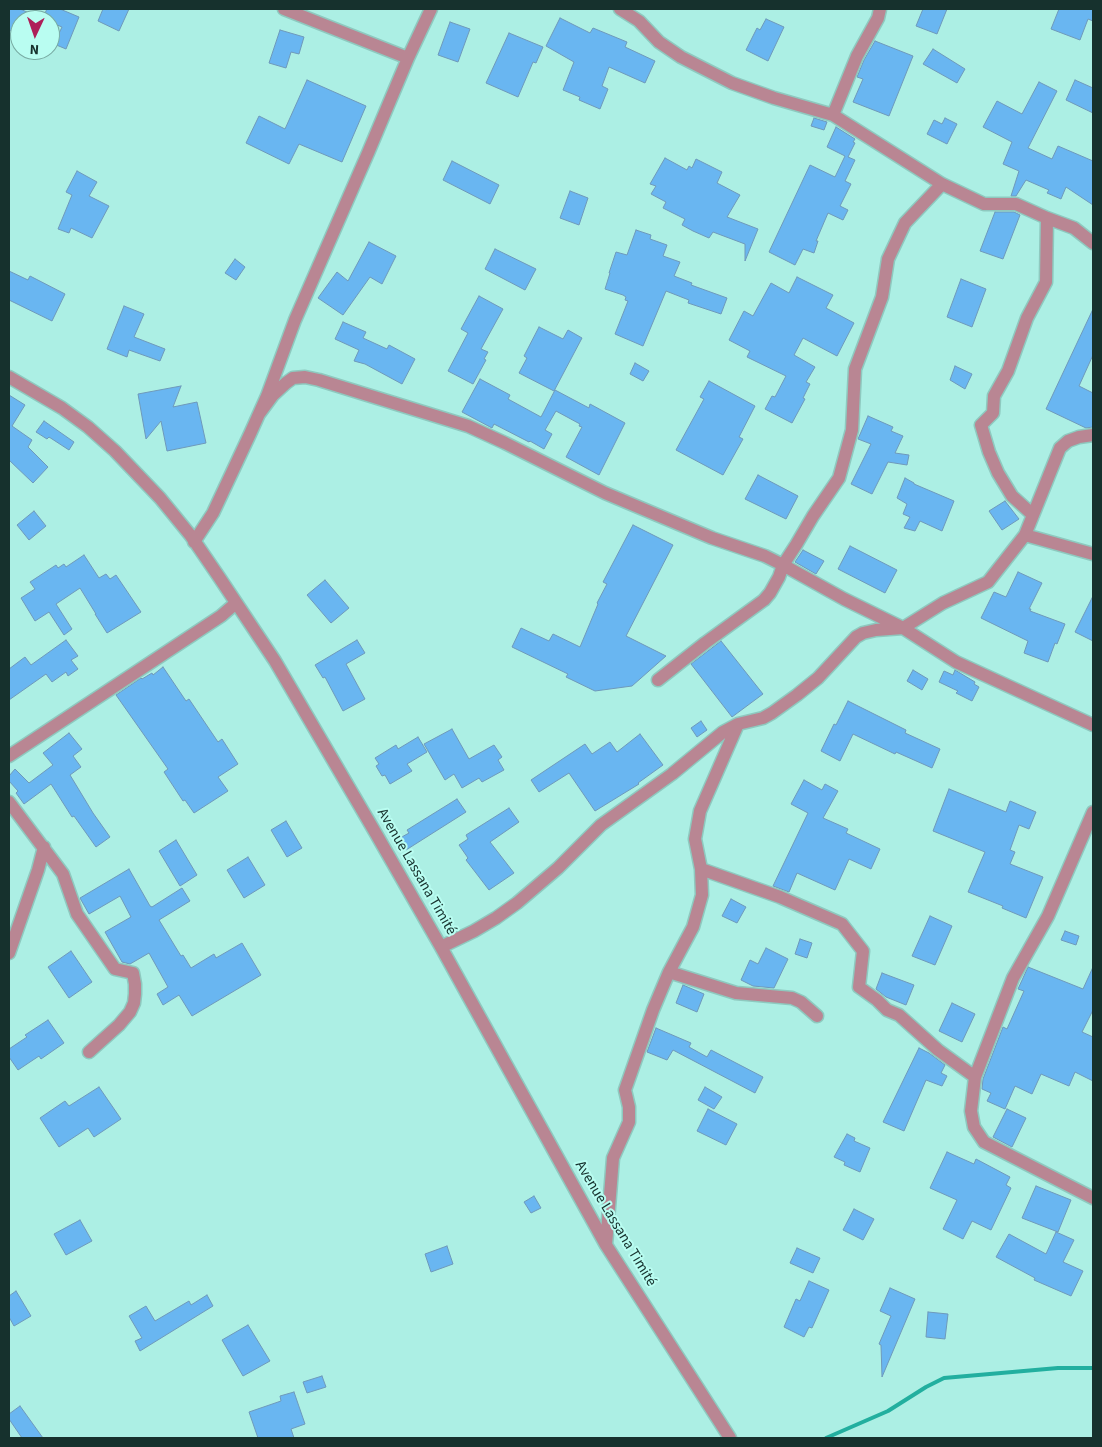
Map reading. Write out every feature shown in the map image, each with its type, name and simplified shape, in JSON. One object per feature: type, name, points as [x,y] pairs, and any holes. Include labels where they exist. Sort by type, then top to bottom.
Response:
[{"type":"street","points":[[284,9],[408,58]]},
{"type":"street","points":[[194,542],[213,513],[259,414],[294,320],[431,9]]},
{"type":"street","points":[[620,9],[639,21],[659,42],[681,58],[732,83],[774,98],[833,115],[942,184],[984,204],[1016,204],[1074,228],[1093,244]]},
{"type":"street","points":[[833,115],[857,56],[878,18],[880,9]]},
{"type":"street","points":[[658,680],[705,642],[764,600],[770,593],[783,565],[813,516],[839,478],[852,430],[855,369],[882,297],[888,259],[905,223],[942,184]]},
{"type":"street","points":[[1033,515],[1012,496],[998,473],[989,452],[982,425],[993,413],[994,396],[1008,371],[1027,318],[1046,282],[1048,218]]},
{"type":"street","name":"Avenue Lassana Timité","points":[[9,377],[62,408],[88,427],[115,451],[160,498],[194,542],[236,603],[275,661],[441,947],[606,1245],[730,1438]]},
{"type":"street","points":[[259,414],[286,383],[293,378],[304,377],[468,426],[605,494],[712,538],[765,556],[844,599],[903,628],[956,662],[1093,726]]},
{"type":"street","points":[[441,947],[474,931],[517,904],[558,868],[601,825],[672,774],[723,732],[738,724],[764,718],[785,704],[818,678],[862,632],[903,628],[943,603],[988,582],[1025,535],[1060,448],[1068,441],[1093,435]]},
{"type":"street","points":[[1025,535],[1093,554]]},
{"type":"street","points":[[9,756],[221,616],[236,603]]},
{"type":"street","points":[[606,1245],[613,1158],[629,1122],[629,1107],[625,1090],[653,1010],[669,972],[693,927],[702,895],[701,869],[695,839],[700,811],[738,724]]},
{"type":"street","points":[[9,802],[63,874],[77,914],[115,969],[133,973],[135,994],[130,1012],[120,1025],[89,1052]]},
{"type":"street","points":[[1093,812],[1048,916],[1013,978],[975,1077],[971,1111],[974,1127],[984,1142],[1093,1198]]},
{"type":"street","points":[[9,953],[38,870],[44,847]]},
{"type":"street","points":[[701,869],[780,897],[842,924],[863,951],[859,987],[887,1010],[898,1015],[938,1050],[975,1077]]},
{"type":"street","points":[[669,972],[736,993],[792,998],[801,1002],[817,1016]]},
{"type":"building","points":[[9,9],[22,10],[10,10],[9,30]]},
{"type":"building","points":[[60,9],[79,17],[66,49],[60,46],[60,31],[62,27],[60,26],[60,10],[46,10]]},
{"type":"building","points":[[103,9],[129,9],[119,31],[98,21]]},
{"type":"building","points":[[923,9],[947,9],[937,34],[916,26]]},
{"type":"building","points":[[1059,9],[1093,9],[1093,21],[1088,19],[1080,40],[1051,29]]},
{"type":"building","points":[[560,18],[590,33],[593,28],[627,42],[625,47],[655,61],[645,83],[609,67],[602,86],[608,89],[600,109],[579,100],[580,97],[563,90],[574,62],[546,46]]},
{"type":"building","points":[[766,19],[784,27],[768,61],[746,50],[757,28],[760,30]]},
{"type":"building","points":[[450,22],[470,29],[458,62],[438,55]]},
{"type":"building","points":[[280,30],[304,37],[299,54],[291,52],[286,68],[269,63]]},
{"type":"building","points":[[509,33],[543,47],[536,63],[533,62],[518,97],[486,83]]},
{"type":"building","points":[[875,41],[913,56],[889,116],[853,102],[863,79],[857,77]]},
{"type":"building","points":[[933,49],[965,69],[957,83],[923,64]]},
{"type":"building","points":[[307,80],[366,106],[342,162],[299,144],[289,164],[246,143],[259,116],[285,129]]},
{"type":"building","points":[[1075,80],[1093,88],[1093,113],[1066,100]]},
{"type":"building","points":[[1039,82],[1057,91],[1028,148],[1052,159],[1058,146],[1093,161],[1093,205],[1066,187],[1061,199],[1047,193],[1049,190],[1026,180],[1016,196],[1011,196],[1019,171],[1003,164],[1012,142],[983,127],[997,101],[1022,114]]},
{"type":"building","points":[[814,118],[827,122],[824,130],[811,126]]},
{"type":"building","points":[[945,118],[957,124],[947,144],[927,134],[934,120],[942,124]]},
{"type":"building","points":[[836,127],[855,139],[848,157],[855,160],[845,181],[851,184],[840,206],[848,210],[843,220],[828,213],[816,241],[818,241],[814,253],[803,249],[795,265],[769,252],[810,165],[835,177],[845,156],[827,147]]},
{"type":"building","points":[[665,158],[687,170],[689,166],[692,168],[696,159],[722,172],[717,183],[740,195],[727,217],[758,229],[745,261],[745,244],[713,232],[709,238],[693,231],[682,225],[685,219],[663,208],[666,202],[651,194],[656,186],[650,184]]},
{"type":"building","points":[[452,161],[499,185],[490,204],[443,180]]},
{"type":"building","points":[[77,171],[97,182],[89,196],[109,206],[92,238],[71,228],[69,233],[58,229],[72,195],[66,192]]},
{"type":"building","points":[[570,191],[588,198],[579,225],[560,218]]},
{"type":"building","points":[[995,212],[1014,212],[1020,215],[1003,259],[980,251]]},
{"type":"building","points":[[636,230],[651,235],[650,239],[667,245],[663,256],[680,262],[674,276],[692,283],[691,285],[727,298],[721,314],[688,303],[689,300],[666,291],[643,346],[615,334],[628,301],[625,300],[626,297],[623,295],[605,289],[616,252],[627,255]]},
{"type":"building","points":[[369,242],[396,256],[382,284],[370,277],[343,315],[318,298],[337,272],[348,281]]},
{"type":"building","points":[[495,249],[536,269],[525,290],[485,269]]},
{"type":"building","points":[[235,259],[245,267],[236,280],[225,273]]},
{"type":"building","points":[[9,271],[28,280],[30,276],[65,294],[52,321],[9,300]]},
{"type":"building","points":[[797,277],[833,295],[826,308],[854,323],[837,356],[803,338],[794,355],[815,367],[806,382],[810,384],[803,398],[805,399],[792,423],[765,409],[772,396],[775,397],[786,376],[747,357],[750,351],[729,340],[744,311],[753,316],[771,283],[789,293]]},
{"type":"building","points":[[961,279],[986,289],[972,327],[947,317]]},
{"type":"building","points":[[479,296],[503,309],[481,349],[488,352],[484,359],[486,360],[473,384],[448,371],[468,333],[461,329]]},
{"type":"building","points":[[124,306],[144,314],[134,337],[165,349],[160,361],[129,350],[127,357],[107,349]]},
{"type":"building","points":[[1093,309],[1093,355],[1079,386],[1093,393],[1093,427],[1086,428],[1046,409]]},
{"type":"building","points":[[343,322],[366,332],[363,338],[387,349],[389,345],[415,359],[402,384],[365,364],[354,361],[359,350],[335,339]]},
{"type":"building","points":[[539,327],[563,339],[568,330],[582,338],[554,391],[519,373],[527,358],[524,356]]},
{"type":"building","points":[[635,363],[649,371],[643,381],[630,374]]},
{"type":"building","points":[[955,366],[972,374],[965,389],[950,380]]},
{"type":"building","points":[[480,379],[510,395],[508,399],[541,417],[555,390],[589,408],[590,404],[625,423],[599,475],[566,457],[582,427],[579,426],[580,424],[556,411],[545,430],[552,434],[544,449],[494,424],[492,428],[462,412]]},
{"type":"building","points":[[709,381],[755,406],[739,437],[743,439],[723,475],[676,450],[704,399],[700,397]]},
{"type":"building","points":[[181,386],[173,407],[197,402],[206,443],[167,451],[161,421],[146,439],[138,394]]},
{"type":"building","points":[[9,395],[25,405],[12,426],[32,440],[28,447],[48,467],[33,483],[9,460]]},
{"type":"building","points":[[868,416],[893,427],[891,431],[903,436],[895,453],[909,455],[907,465],[888,462],[872,494],[851,484],[871,444],[858,439]]},
{"type":"building","points":[[44,421],[74,442],[69,450],[49,437],[47,439],[36,432]]},
{"type":"building","points":[[758,475],[798,496],[786,519],[745,499]]},
{"type":"building","points":[[905,478],[914,484],[954,501],[942,531],[920,521],[915,531],[904,528],[910,517],[903,514],[907,504],[897,498]]},
{"type":"building","points":[[1005,501],[1019,519],[1002,530],[989,511]]},
{"type":"building","points":[[34,511],[46,526],[29,540],[17,525]]},
{"type":"building","points":[[633,525],[673,545],[626,636],[666,656],[632,686],[595,691],[566,677],[568,674],[512,647],[521,628],[549,641],[553,634],[580,647],[597,603],[607,584],[603,582]]},
{"type":"building","points":[[850,546],[897,570],[885,593],[838,569]]},
{"type":"building","points":[[803,550],[824,561],[816,574],[795,562]]},
{"type":"building","points":[[84,555],[99,578],[106,574],[110,579],[116,575],[141,612],[107,633],[80,588],[56,604],[72,629],[64,635],[49,612],[35,621],[21,598],[35,589],[30,582],[56,565],[58,568],[64,564],[66,567]]},
{"type":"building","points":[[1018,572],[1042,583],[1029,609],[1031,609],[1030,611],[1065,624],[1048,662],[1024,653],[1028,641],[981,618],[994,592],[1006,597]]},
{"type":"building","points":[[325,580],[349,608],[331,623],[307,595]]},
{"type":"building","points":[[1093,596],[1093,641],[1075,632]]},
{"type":"building","points":[[66,640],[78,656],[71,660],[78,669],[68,676],[66,672],[52,682],[46,674],[9,700],[9,669],[25,657],[31,665]]},
{"type":"building","points":[[357,640],[365,653],[346,664],[365,699],[343,711],[325,677],[323,678],[315,665]]},
{"type":"building","points":[[721,641],[763,694],[732,717],[691,664]]},
{"type":"building","points":[[163,667],[186,701],[189,699],[218,742],[222,739],[238,764],[218,777],[228,791],[194,813],[185,800],[183,801],[164,772],[168,769],[116,695],[141,678],[152,673],[153,675]]},
{"type":"building","points":[[913,670],[928,679],[922,690],[907,681]]},
{"type":"building","points":[[955,670],[975,682],[974,684],[979,687],[972,701],[956,693],[958,691],[939,682],[944,671],[953,675]]},
{"type":"building","points":[[848,701],[906,730],[905,733],[940,749],[932,768],[896,752],[895,754],[853,734],[840,761],[821,751]]},
{"type":"building","points":[[701,721],[707,730],[697,737],[691,728]]},
{"type":"building","points":[[452,729],[469,759],[494,745],[502,757],[498,760],[504,770],[482,782],[479,778],[462,788],[454,774],[445,780],[424,744]]},
{"type":"building","points":[[69,733],[82,749],[73,756],[81,767],[70,775],[110,837],[96,847],[74,816],[72,817],[51,784],[24,804],[16,793],[18,791],[9,781],[9,776],[15,769],[29,783],[53,765],[43,753]]},
{"type":"building","points":[[640,734],[663,765],[639,784],[595,811],[569,773],[539,792],[531,780],[585,744],[592,754],[610,742],[617,752]]},
{"type":"building","points":[[418,737],[427,752],[407,764],[412,771],[390,784],[385,775],[382,776],[376,766],[379,764],[375,758],[396,745],[398,749]]},
{"type":"building","points":[[804,780],[822,790],[825,784],[838,791],[823,818],[848,829],[846,833],[880,849],[871,869],[849,859],[835,890],[797,873],[789,892],[773,886],[808,813],[791,804]]},
{"type":"building","points":[[949,789],[1006,812],[1010,801],[1036,812],[1029,829],[1019,825],[1010,850],[1015,852],[1010,864],[1043,877],[1026,918],[1002,908],[1003,906],[968,892],[985,852],[933,831]]},
{"type":"building","points":[[457,799],[466,812],[406,850],[400,838],[409,833],[407,830]]},
{"type":"building","points":[[509,808],[519,822],[490,842],[514,873],[489,890],[466,860],[468,858],[459,845],[468,839],[466,835]]},
{"type":"building","points":[[286,821],[302,848],[287,857],[271,830]]},
{"type":"building","points":[[176,840],[197,875],[180,886],[159,851]]},
{"type":"building","points":[[248,857],[265,885],[244,898],[227,870]]},
{"type":"building","points":[[129,869],[152,907],[182,888],[190,901],[159,920],[181,956],[183,955],[191,968],[214,954],[216,958],[242,943],[261,975],[192,1016],[179,995],[163,1005],[157,994],[168,987],[149,953],[130,964],[122,962],[105,932],[131,917],[120,896],[89,914],[80,898]]},
{"type":"building","points":[[731,899],[746,907],[737,923],[722,916]]},
{"type":"building","points":[[930,916],[952,926],[935,965],[912,956]]},
{"type":"building","points":[[1065,931],[1079,936],[1076,945],[1061,940]]},
{"type":"building","points":[[800,939],[812,943],[807,958],[795,954]]},
{"type":"building","points":[[766,948],[788,959],[774,988],[753,986],[741,980],[750,960],[758,964]]},
{"type":"building","points":[[71,951],[92,982],[69,998],[48,967]]},
{"type":"building","points":[[1028,967],[1083,989],[1093,967],[1093,1010],[1082,1032],[1093,1037],[1093,1081],[1075,1072],[1069,1086],[1041,1074],[1032,1094],[1015,1086],[1005,1109],[987,1101],[991,1093],[982,1089],[983,1079],[1003,1027],[1007,1029],[1024,991],[1018,989]]},
{"type":"building","points":[[882,973],[914,985],[906,1005],[886,997],[876,989]]},
{"type":"building","points":[[683,985],[704,994],[697,1012],[676,1003]]},
{"type":"building","points":[[952,1003],[975,1014],[962,1042],[939,1031]]},
{"type":"building","points":[[48,1020],[64,1043],[41,1059],[39,1056],[18,1070],[9,1057],[9,1049],[27,1037],[25,1035]]},
{"type":"building","points":[[656,1028],[691,1043],[689,1047],[707,1057],[711,1050],[763,1077],[755,1093],[673,1050],[667,1060],[647,1052]]},
{"type":"building","points":[[919,1048],[945,1065],[941,1073],[947,1076],[942,1086],[926,1080],[904,1131],[883,1122]]},
{"type":"building","points":[[99,1087],[121,1119],[94,1137],[88,1128],[59,1147],[40,1118],[65,1101],[69,1106]]},
{"type":"building","points":[[705,1087],[722,1097],[714,1109],[698,1100]]},
{"type":"building","points":[[708,1109],[737,1124],[726,1145],[697,1131]]},
{"type":"building","points":[[1007,1109],[1026,1118],[1012,1147],[993,1137]]},
{"type":"building","points":[[847,1134],[855,1138],[854,1141],[870,1148],[860,1172],[844,1165],[845,1162],[834,1157]]},
{"type":"building","points":[[947,1152],[974,1164],[976,1159],[1010,1177],[1006,1185],[1011,1188],[991,1230],[972,1221],[963,1239],[943,1229],[957,1200],[930,1188]]},
{"type":"building","points":[[1036,1186],[1071,1200],[1058,1232],[1022,1218]]},
{"type":"building","points":[[534,1196],[541,1208],[531,1213],[524,1202]]},
{"type":"building","points":[[854,1209],[874,1219],[863,1240],[843,1230]]},
{"type":"building","points":[[80,1220],[92,1241],[66,1255],[54,1234]]},
{"type":"building","points":[[1056,1232],[1074,1240],[1063,1262],[1083,1271],[1071,1296],[1034,1280],[1035,1278],[996,1257],[1009,1234],[1046,1254]]},
{"type":"building","points":[[447,1246],[453,1264],[431,1272],[425,1254]]},
{"type":"building","points":[[797,1248],[820,1258],[813,1273],[790,1263]]},
{"type":"building","points":[[809,1281],[829,1290],[812,1328],[809,1327],[804,1337],[784,1327],[796,1299],[800,1301]]},
{"type":"building","points":[[890,1288],[915,1299],[882,1377],[881,1345],[879,1344],[891,1316],[880,1311]]},
{"type":"building","points":[[16,1291],[31,1316],[14,1326],[9,1317],[9,1296]]},
{"type":"building","points":[[207,1295],[213,1306],[140,1351],[135,1341],[142,1338],[129,1316],[146,1306],[155,1321],[189,1301],[191,1305]]},
{"type":"building","points":[[928,1312],[948,1314],[945,1339],[926,1337]]},
{"type":"building","points":[[248,1325],[270,1361],[243,1376],[222,1340]]},
{"type":"building","points":[[322,1376],[326,1387],[307,1393],[303,1382]]},
{"type":"building","points":[[294,1392],[305,1424],[291,1429],[294,1438],[258,1438],[249,1412],[281,1401],[280,1396]]},
{"type":"building","points":[[20,1406],[43,1438],[22,1438],[9,1419],[9,1414]]},
{"type":"waterway","points":[[826,1438],[888,1411],[944,1378],[1058,1368],[1093,1368]]}]
